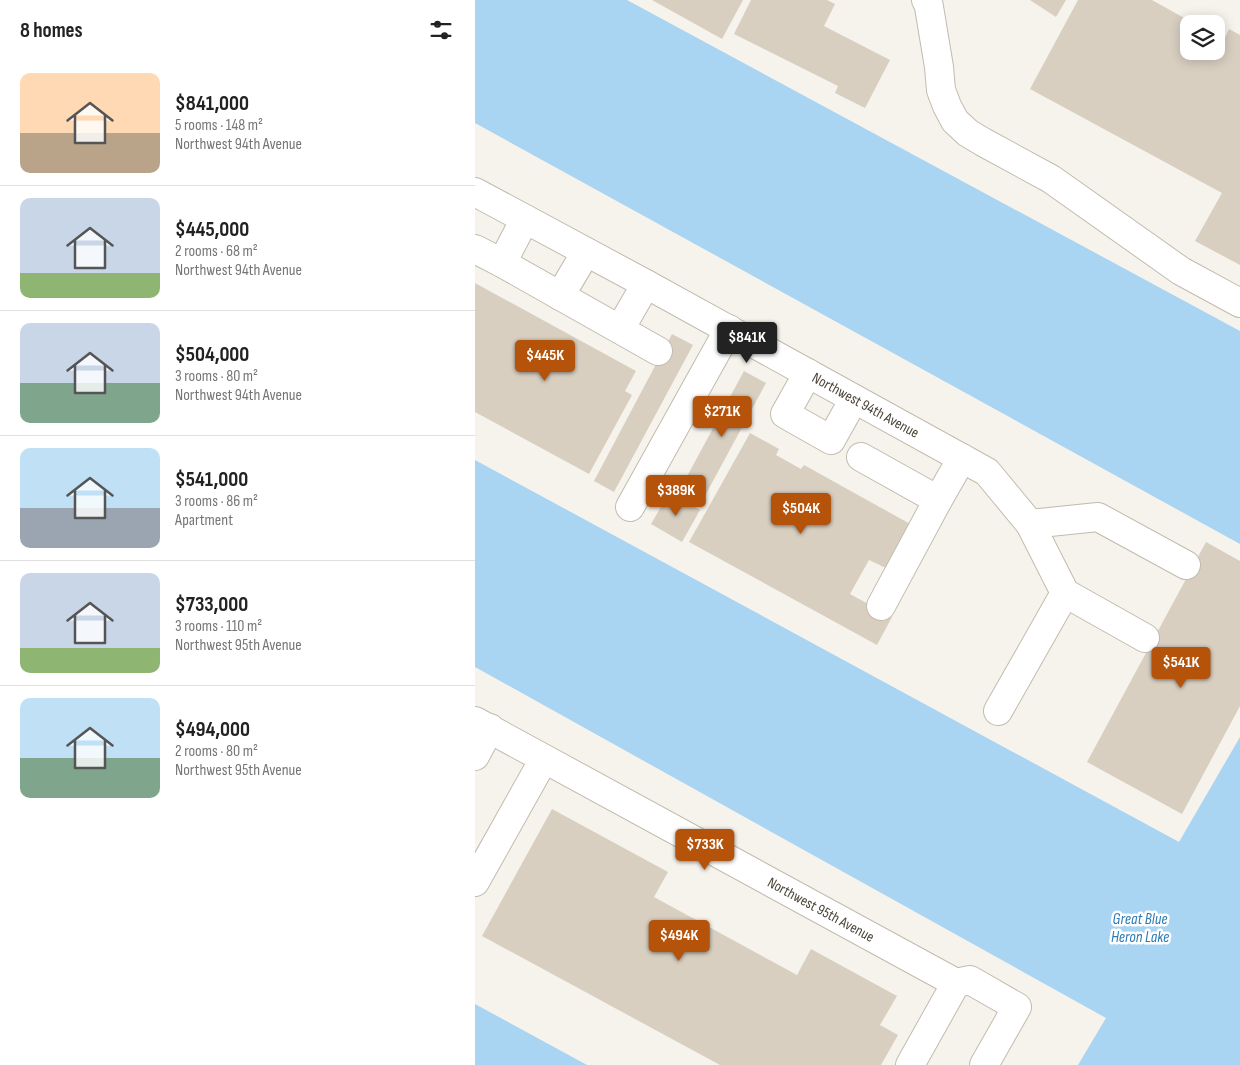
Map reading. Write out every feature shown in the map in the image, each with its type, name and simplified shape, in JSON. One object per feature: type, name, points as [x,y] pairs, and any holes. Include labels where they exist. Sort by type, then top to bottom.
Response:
[{"type":"street","points":[[927,0],[939,67],[941,90],[955,121],[968,133],[1051,179],[1181,271],[1240,303]]},
{"type":"street","name":"Northwest 94th Avenue","points":[[475,192],[987,472],[1030,524],[1065,593]]},
{"type":"street","points":[[502,263],[525,219]]},
{"type":"street","points":[[475,248],[658,351]]},
{"type":"street","points":[[560,296],[586,252]]},
{"type":"street","points":[[620,329],[646,284]]},
{"type":"street","points":[[630,507],[729,330]]},
{"type":"street","points":[[808,373],[785,414],[831,440],[854,399]]},
{"type":"street","points":[[861,457],[938,500]]},
{"type":"street","points":[[881,606],[962,458]]},
{"type":"street","points":[[1030,524],[1098,517],[1186,564]]},
{"type":"street","points":[[998,712],[1065,593],[1145,638]]},
{"type":"street","points":[[475,756],[482,724]]},
{"type":"street","name":"Northwest 95th Avenue","points":[[482,724],[956,983]]},
{"type":"street","points":[[475,882],[544,759]]},
{"type":"street","points":[[910,1065],[956,983],[970,980],[1017,1007],[984,1065]]},
{"type":"water","points":[[475,0],[627,0],[1240,331],[1240,544],[475,123]]},
{"type":"water","name":"Great Blue Heron Lake","points":[[475,460],[1179,842],[1240,737],[1240,1065],[1078,1065],[1106,1018],[475,667]]},
{"type":"water","points":[[475,1004],[587,1065],[475,1065]]},
{"type":"building","points":[[652,0],[743,0],[722,39]]},
{"type":"building","points":[[751,0],[827,0],[835,4],[824,26],[890,60],[865,108],[835,93],[838,86],[734,34]]},
{"type":"building","points":[[1030,0],[1066,0],[1056,17]]},
{"type":"building","points":[[1078,0],[1152,0],[1180,16],[1180,60],[1225,60],[1225,38],[1229,29],[1240,35],[1240,265],[1195,241],[1222,193],[1030,89]]},
{"type":"building","points":[[475,283],[636,371],[625,391],[632,395],[589,474],[475,412]]},
{"type":"building","points":[[672,334],[693,345],[614,492],[594,481]]},
{"type":"building","points":[[744,371],[766,383],[700,505],[678,493]]},
{"type":"building","points":[[750,433],[779,449],[776,455],[801,469],[804,465],[912,525],[888,569],[869,560],[850,594],[892,617],[877,645],[689,542]]},
{"type":"building","points":[[669,493],[700,510],[682,542],[651,524]]},
{"type":"building","points":[[1206,542],[1240,561],[1240,706],[1182,814],[1087,762]]},
{"type":"building","points":[[552,809],[668,872],[654,897],[797,975],[811,949],[897,996],[880,1025],[898,1035],[881,1065],[720,1065],[482,936]]}]
